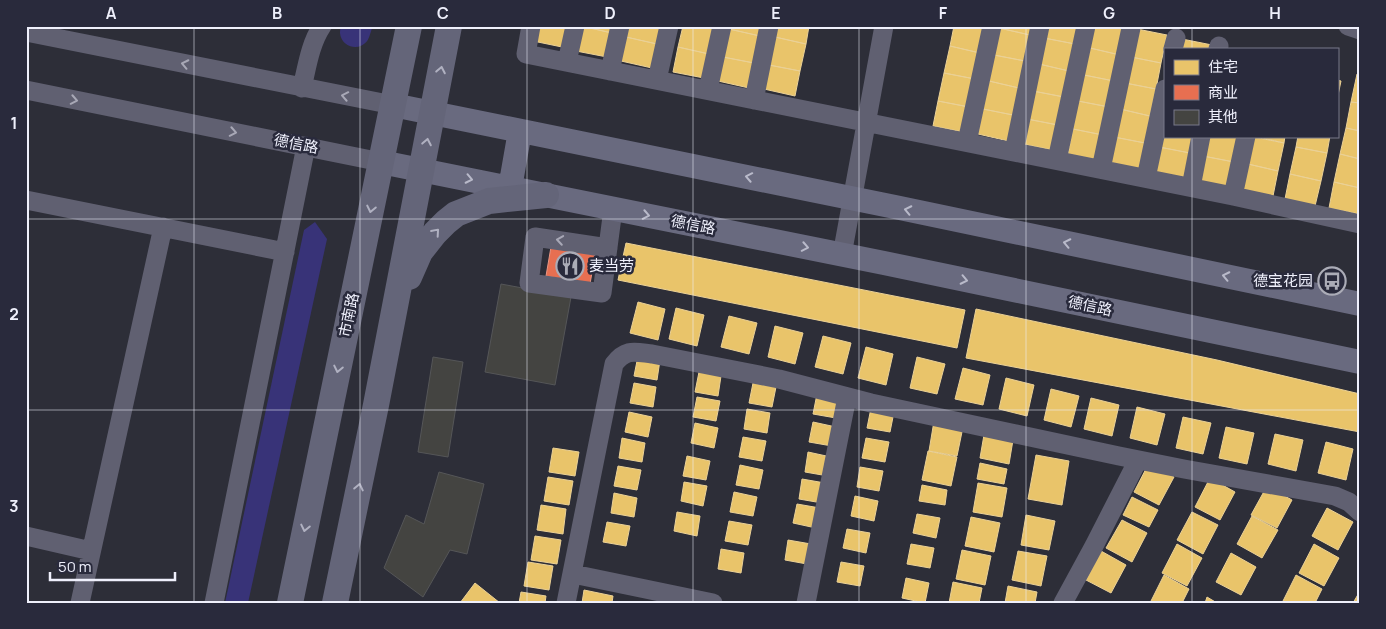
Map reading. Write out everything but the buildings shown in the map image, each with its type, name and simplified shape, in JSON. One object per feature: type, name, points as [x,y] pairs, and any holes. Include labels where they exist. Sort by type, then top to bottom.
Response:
[{"type":"highway","name":"市南路","points":[[290,603],[409,26]]},
{"type":"highway","points":[[335,603],[376,405],[449,26]]},
{"type":"highway","points":[[395,305],[420,252],[435,233],[456,214],[489,201],[546,195]]},
{"type":"main road","points":[[393,105],[1360,304]]},
{"type":"main road","points":[[510,188],[520,131]]},
{"type":"main road","name":"德信路","points":[[381,162],[1360,362]]},
{"type":"street","points":[[302,88],[310,54],[322,26]]},
{"type":"street","points":[[531,26],[526,54],[1191,187],[1360,224]]},
{"type":"street","points":[[567,62],[575,26]]},
{"type":"street","points":[[610,71],[620,26]]},
{"type":"street","points":[[657,80],[669,26]]},
{"type":"street","points":[[708,90],[722,26]]},
{"type":"street","points":[[754,100],[769,26]]},
{"type":"street","points":[[842,255],[884,26]]},
{"type":"street","points":[[967,142],[992,26]]},
{"type":"street","points":[[1014,152],[1040,26]]},
{"type":"street","points":[[1057,160],[1086,26]]},
{"type":"street","points":[[1348,26],[1360,30]]},
{"type":"street","points":[[1101,169],[1131,28]]},
{"type":"street","points":[[26,32],[393,105]]},
{"type":"street","name":"德信路","points":[[26,90],[381,162]]},
{"type":"street","points":[[1146,178],[1164,94]]},
{"type":"street","points":[[1191,187],[1201,138]]},
{"type":"street","points":[[1233,196],[1246,138]]},
{"type":"street","points":[[214,603],[306,146]]},
{"type":"street","points":[[26,200],[285,252]]},
{"type":"street","points":[[608,248],[535,237],[529,283],[602,293],[608,248],[613,208]]},
{"type":"street","points":[[80,603],[163,228]]},
{"type":"street","points":[[566,603],[614,364],[626,352],[652,354],[779,379],[871,403],[1138,460],[1335,496],[1349,502],[1360,512]]},
{"type":"street","points":[[806,603],[847,396]]},
{"type":"street","points":[[1063,603],[1138,460]]},
{"type":"street","points":[[26,536],[91,550]]},
{"type":"street","points":[[573,574],[714,603]]},
{"type":"shaded area","points":[[315,222],[327,239],[248,603],[225,603],[304,230]]},
{"type":"waterway","points":[[355,32],[357,26]]},
{"type":"place","name":"麦当劳","points":[[570,266]]},
{"type":"place","name":"德宝花园","points":[[1332,281]]}]
